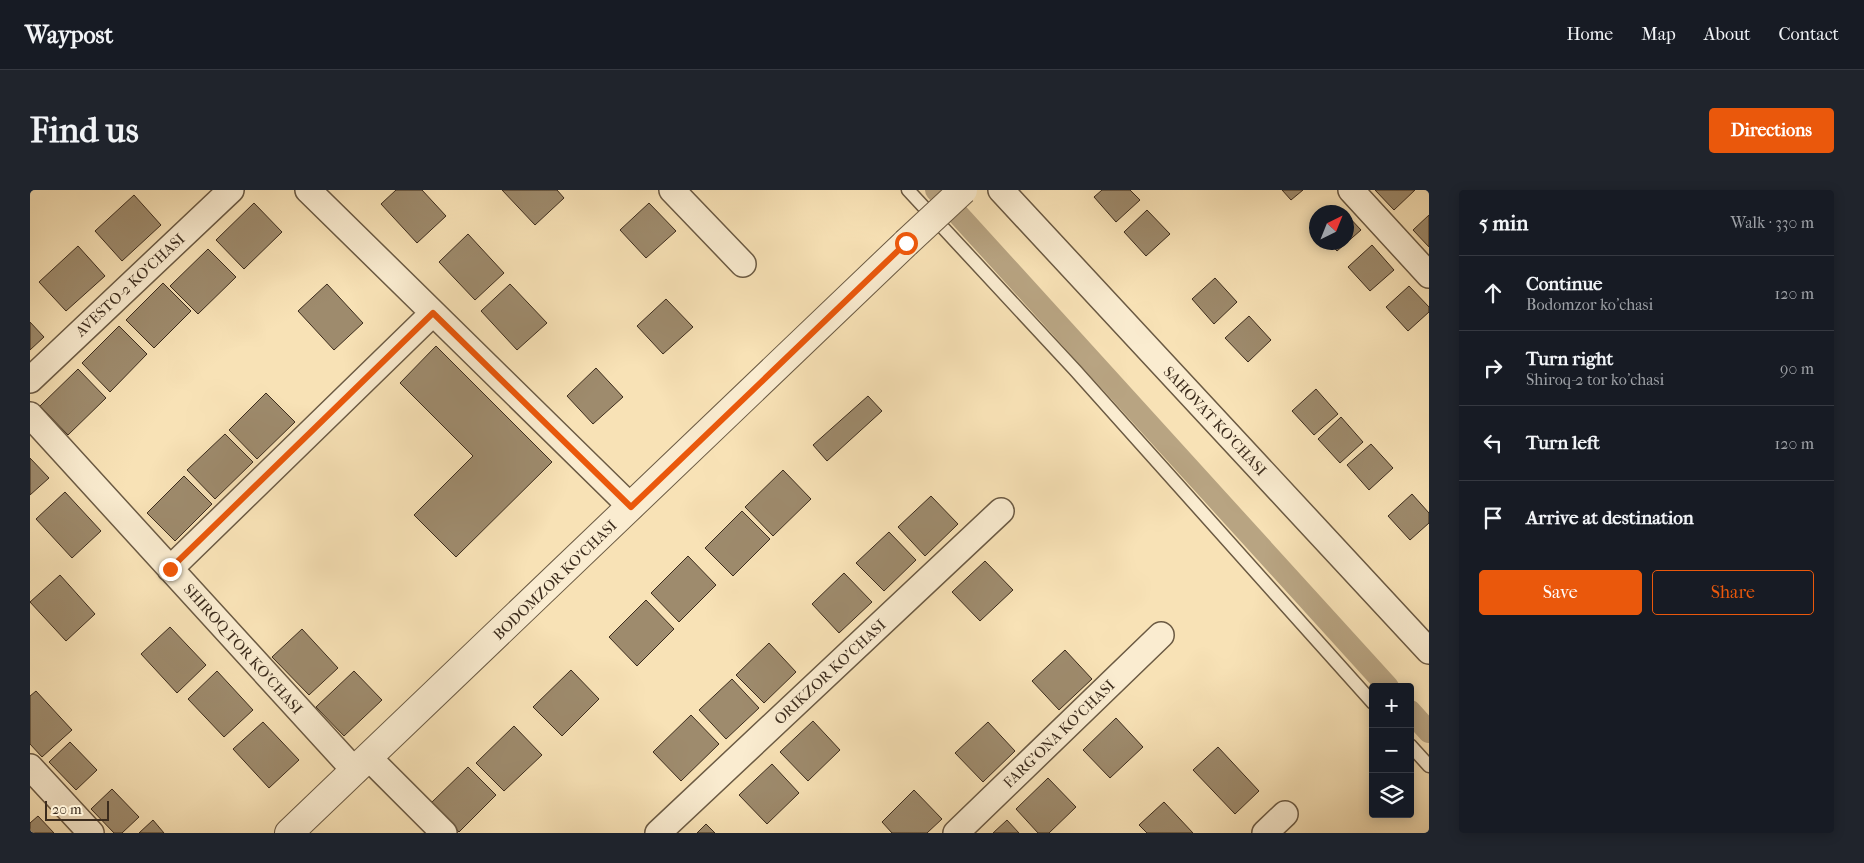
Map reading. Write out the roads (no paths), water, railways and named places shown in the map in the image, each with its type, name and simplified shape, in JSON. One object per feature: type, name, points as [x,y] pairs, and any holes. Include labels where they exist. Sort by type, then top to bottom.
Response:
[{"type":"street","name":"AVESTO-2 KO'CHASI","points":[[30,380],[231,190]]},
{"type":"street","points":[[308,190],[631,507]]},
{"type":"street","points":[[672,190],[743,264]]},
{"type":"street","name":"BODOMZOR KO'CHASI","points":[[289,833],[963,190]]},
{"type":"street","name":"SAHOVAT KO'CHASI","points":[[1001,190],[1429,651]]},
{"type":"street","points":[[1351,190],[1429,275]]},
{"type":"street","points":[[170,569],[433,313]]},
{"type":"street","name":"SHIROQ TOR KO'CHASI","points":[[30,415],[170,569],[362,764],[444,833]]},
{"type":"street","name":"ORIKZOR KO'CHASI","points":[[658,833],[1001,511]]},
{"type":"street","name":"FARG'ONA KO'CHASI","points":[[956,833],[1161,635]]},
{"type":"street","points":[[30,767],[90,833]]},
{"type":"street","points":[[1265,833],[1285,814]]},
{"type":"lane","points":[[908,190],[1075,370],[1369,699]]},
{"type":"lane","points":[[1414,749],[1429,766]]},
{"type":"waterway","points":[[936,190],[1384,683]]},
{"type":"waterway","points":[[1414,715],[1429,732]]}]
